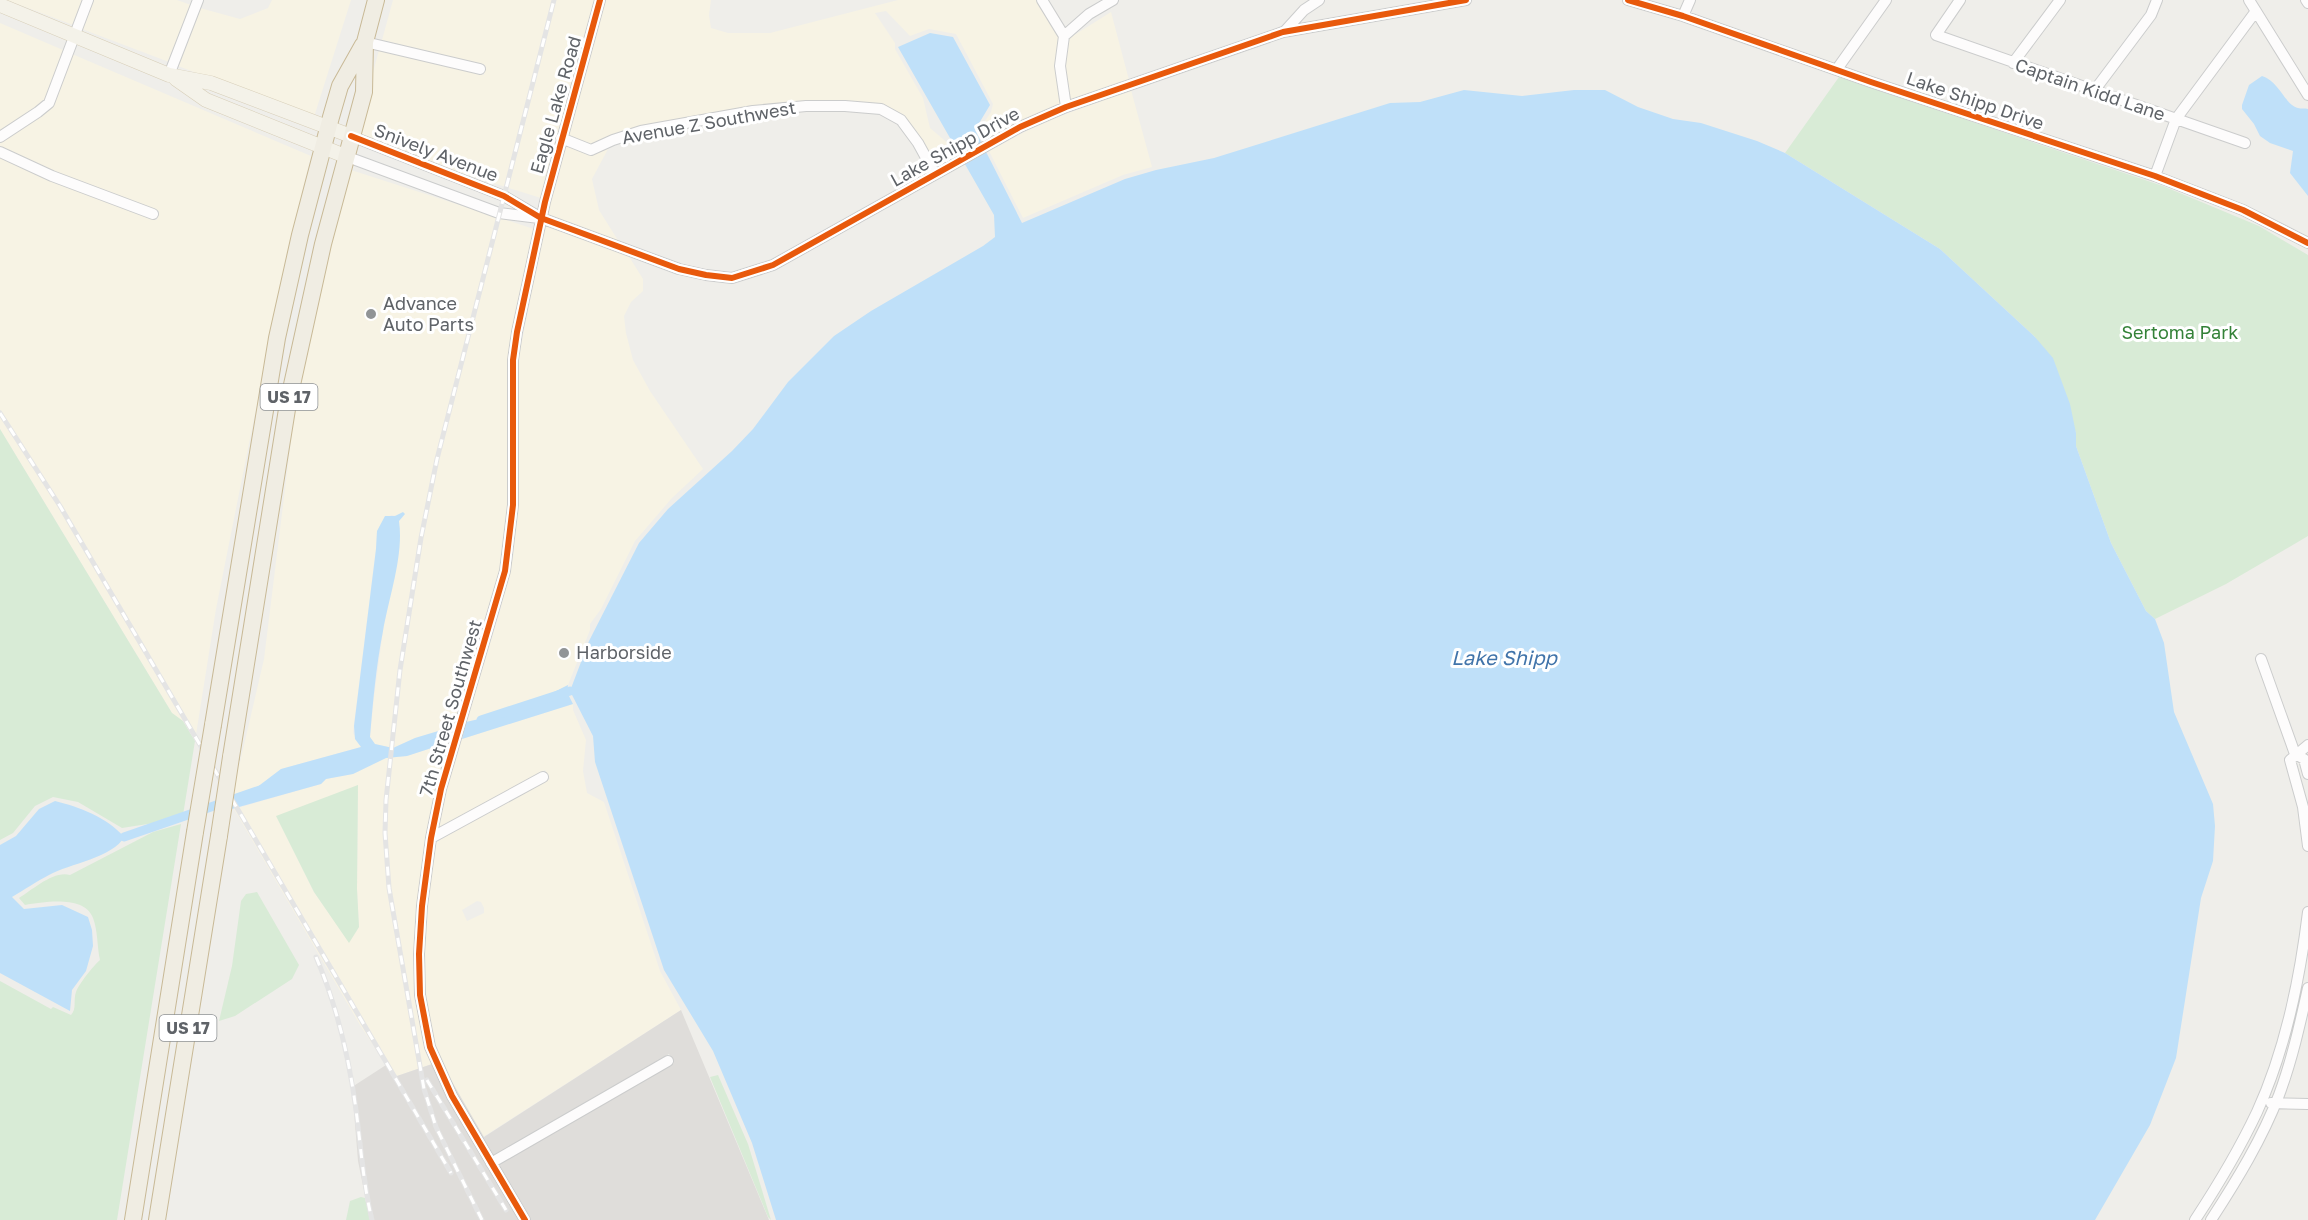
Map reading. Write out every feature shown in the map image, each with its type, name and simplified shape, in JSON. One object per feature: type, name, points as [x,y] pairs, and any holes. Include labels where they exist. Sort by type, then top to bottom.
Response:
[{"type":"highway","name":"US 17","points":[[157,1220],[288,403],[322,244],[364,92],[365,42],[376,0]]},
{"type":"highway","name":"US 17","points":[[132,1220],[274,349],[340,86],[365,42]]},
{"type":"main road","name":"Snively Avenue","points":[[0,5],[169,75],[211,83],[351,136]]},
{"type":"main road","name":"Snively Avenue","points":[[169,75],[206,100],[345,156]]},
{"type":"street","points":[[0,137],[48,103],[88,0]]},
{"type":"street","points":[[169,75],[198,0]]},
{"type":"street","name":"Eagle Lake Road","points":[[541,218],[600,0]]},
{"type":"street","points":[[1042,0],[1064,36],[1060,74],[1066,107]]},
{"type":"street","points":[[1064,36],[1089,14],[1113,0]]},
{"type":"street","points":[[1283,32],[1304,10],[1319,0]]},
{"type":"street","name":"Lake Shipp Drive","points":[[541,218],[668,266],[706,275],[732,278],[773,265],[996,141],[1039,118],[1066,107],[1283,32],[1425,3],[1466,0]]},
{"type":"street","name":"Lake Shipp Drive","points":[[1628,0],[1683,16],[2155,176],[2243,210],[2308,243]]},
{"type":"street","points":[[1683,16],[1690,0]]},
{"type":"street","points":[[1836,69],[1886,0]]},
{"type":"street","name":"Captain Kidd Lane","points":[[1960,0],[1936,35],[2245,143]]},
{"type":"street","points":[[2013,63],[2060,0]]},
{"type":"street","points":[[2094,91],[2151,15],[2157,0]]},
{"type":"street","points":[[2249,0],[2308,96]]},
{"type":"street","points":[[2155,176],[2176,119],[2256,11]]},
{"type":"street","points":[[365,42],[480,69]]},
{"type":"street","name":"Avenue Z Southwest","points":[[561,138],[591,150],[642,131],[753,111],[806,106],[872,108],[890,113],[907,126],[940,172]]},
{"type":"street","name":"Snively Avenue","points":[[351,136],[504,195],[541,218]]},
{"type":"street","points":[[0,152],[52,176],[153,214]]},
{"type":"street","name":"Snively Avenue","points":[[345,156],[499,213],[541,218]]},
{"type":"street","name":"7th Street Southwest","points":[[525,1220],[443,1079],[430,1047],[423,1017],[419,954],[422,906],[431,838],[449,760],[496,609],[508,556],[513,506],[513,360],[541,218]]},
{"type":"street","points":[[2261,659],[2295,754],[2304,759],[2308,774]]},
{"type":"street","points":[[2308,745],[2290,760],[2307,826],[2308,846]]},
{"type":"street","points":[[431,838],[543,777]]},
{"type":"street","points":[[2195,1220],[2224,1175],[2262,1101],[2304,965],[2308,912]]},
{"type":"street","points":[[2211,1220],[2241,1173],[2275,1104],[2295,1044],[2308,988]]},
{"type":"street","points":[[491,1163],[668,1061]]},
{"type":"street","points":[[2262,1101],[2275,1104],[2308,1104]]},
{"type":"shaded area","points":[[7,0],[83,0],[73,25]]},
{"type":"shaded area","points":[[94,0],[177,0],[191,5],[169,62],[82,29]]},
{"type":"shaded area","points":[[272,0],[351,0],[314,117],[178,66],[200,8],[240,19],[268,8]]},
{"type":"shaded area","points":[[393,0],[595,0],[541,198],[448,169],[357,133],[379,50],[484,75],[485,65],[382,40]]},
{"type":"shaded area","points":[[606,0],[711,0],[709,15],[711,28],[728,33],[770,33],[898,0],[1037,0],[1059,37],[1055,65],[1061,104],[985,141],[979,130],[991,112],[993,104],[956,34],[929,29],[910,36],[886,11],[875,13],[895,43],[895,49],[923,98],[930,128],[950,145],[956,157],[937,168],[905,117],[891,108],[872,103],[806,101],[760,105],[640,126],[611,135],[591,145],[567,135]]},
{"type":"shaded area","points":[[1111,12],[1129,80],[1070,100],[1065,66],[1068,39]]},
{"type":"shaded area","points":[[0,23],[63,50],[45,99],[0,131]]},
{"type":"shaded area","points":[[72,54],[311,156],[287,253],[216,609],[195,741],[183,721],[172,713],[0,429],[0,157],[37,175],[157,220],[159,211],[53,171],[0,146],[0,143],[41,117],[52,106]]},
{"type":"shaded area","points":[[1131,90],[1152,167],[1123,175],[1023,218],[989,151],[1041,123]]},
{"type":"shaded area","points":[[565,145],[590,155],[608,149],[592,179],[599,210],[619,242],[547,215]]},
{"type":"shaded area","points":[[348,169],[534,229],[518,305],[508,505],[501,570],[455,726],[415,738],[393,748],[374,744],[370,737],[374,697],[394,575],[399,521],[403,517],[391,515],[377,531],[353,733],[361,747],[281,769],[244,797],[231,801],[264,659],[296,400]]},
{"type":"shaded area","points":[[545,224],[628,255],[643,279],[643,291],[631,302],[624,316],[633,360],[650,391],[703,469],[672,498],[635,541],[601,609],[590,624],[590,630],[568,685],[539,701],[497,716],[466,722],[500,611],[513,558],[519,452],[518,361]]},
{"type":"shaded area","points":[[573,704],[573,710],[586,740],[583,771],[587,793],[604,802],[660,971],[681,1010],[483,1137],[434,1046],[425,995],[426,907],[436,842],[550,779],[545,770],[438,829],[446,791],[462,739]],"holes":[[[477,901],[481,902],[484,913],[467,921],[462,910]]]},
{"type":"shaded area","points":[[450,742],[425,836],[414,953],[416,994],[425,1048],[432,1064],[394,1077],[360,1025],[234,809],[321,784],[326,779],[353,774],[386,758],[407,756]],"holes":[[[358,785],[359,927],[349,942],[314,892],[291,845]]]},
{"type":"shaded area","points":[[681,1010],[769,1220],[531,1220],[498,1165],[674,1063],[669,1054],[493,1156],[456,1094],[440,1061],[484,1137]]},
{"type":"shaded area","points":[[432,1064],[448,1099],[520,1220],[370,1220],[358,1161],[352,1087],[386,1065],[394,1077]]},
{"type":"green space","name":"Sertoma Park","points":[[1839,77],[2163,186],[2259,226],[2308,255],[2308,536],[2226,584],[2155,619],[2146,611],[2111,543],[2076,446],[2076,433],[2035,337],[1940,249],[1785,153]]},
{"type":"green space","points":[[0,429],[172,713],[183,721],[195,741],[183,815],[122,828],[78,802],[53,797],[35,806],[13,833],[0,840]]},
{"type":"green space","points":[[358,785],[359,927],[349,943],[314,892],[276,816]]},
{"type":"green space","points":[[181,824],[117,1220],[0,1220],[0,981],[51,1009],[53,1007],[71,1015],[78,989],[86,975],[100,960],[95,923],[88,911],[73,903],[63,902],[25,905],[19,898],[50,878],[57,875],[70,875],[153,832]]},
{"type":"green space","points":[[257,892],[299,965],[292,979],[235,1016],[219,1021],[232,966],[241,901],[246,894]]},
{"type":"green space","points":[[718,1075],[748,1144],[771,1220],[710,1077]]},
{"type":"green space","points":[[365,1198],[370,1220],[346,1220],[350,1201]]},
{"type":"water","name":"Lake Shipp","points":[[930,33],[953,37],[990,105],[975,130],[1022,223],[1125,179],[1214,158],[1390,103],[1420,102],[1464,90],[1522,96],[1574,90],[1605,90],[1638,107],[1673,119],[1701,123],[1757,141],[1785,153],[1940,249],[2035,337],[2053,358],[2070,404],[2076,433],[2076,446],[2111,543],[2146,611],[2155,619],[2164,643],[2174,712],[2213,804],[2215,826],[2213,861],[2201,898],[2176,1058],[2150,1125],[2095,1220],[776,1220],[752,1143],[713,1051],[664,970],[595,762],[593,736],[570,691],[589,641],[639,543],[668,509],[732,451],[753,429],[788,382],[834,336],[871,311],[995,237],[994,215],[898,47]]},
{"type":"water","points":[[2262,76],[2273,83],[2293,106],[2308,109],[2308,196],[2290,173],[2293,151],[2270,143],[2260,136],[2242,109],[2249,85]]},
{"type":"water","points":[[403,512],[405,514],[399,521],[398,562],[378,657],[370,737],[375,744],[393,748],[415,738],[455,726],[450,742],[407,756],[386,758],[353,774],[326,779],[321,784],[228,810],[229,801],[244,797],[281,769],[361,747],[355,739],[354,726],[377,531],[385,516],[395,516]]},
{"type":"water","points":[[568,685],[567,692],[573,704],[462,739],[466,722],[508,713]]},
{"type":"water","points":[[55,801],[92,814],[109,824],[124,837],[111,850],[49,875],[12,897],[24,909],[62,905],[88,917],[93,946],[86,971],[72,990],[70,1011],[0,973],[0,845],[16,836],[39,809]]},
{"type":"waterway","points":[[481,720],[570,691]]},
{"type":"waterway","points":[[124,837],[260,790]]},
{"type":"railway","points":[[482,1220],[436,1127],[424,1089],[389,888],[385,833],[386,800],[400,670],[421,538],[437,459],[554,0]]},
{"type":"railway","points":[[0,413],[60,506],[451,1173]]},
{"type":"railway","points":[[316,957],[330,994],[346,1051],[372,1220]]},
{"type":"railway","points":[[427,1080],[506,1210]]},
{"type":"cycle path","points":[[525,1220],[452,1096],[430,1047],[420,995],[419,954],[422,906],[431,838],[441,789],[505,571],[513,505],[513,360],[517,332],[545,202],[600,0]]},
{"type":"cycle path","points":[[351,136],[504,196],[541,218],[679,269],[732,278],[773,265],[1020,127],[1066,107],[1283,32],[1466,0]]},
{"type":"cycle path","points":[[1628,0],[1683,16],[1871,82],[2155,176],[2243,210],[2308,243]]},
{"type":"place","name":"Advance Auto Parts","points":[[371,314]]},
{"type":"place","name":"Harborside","points":[[564,653]]}]
